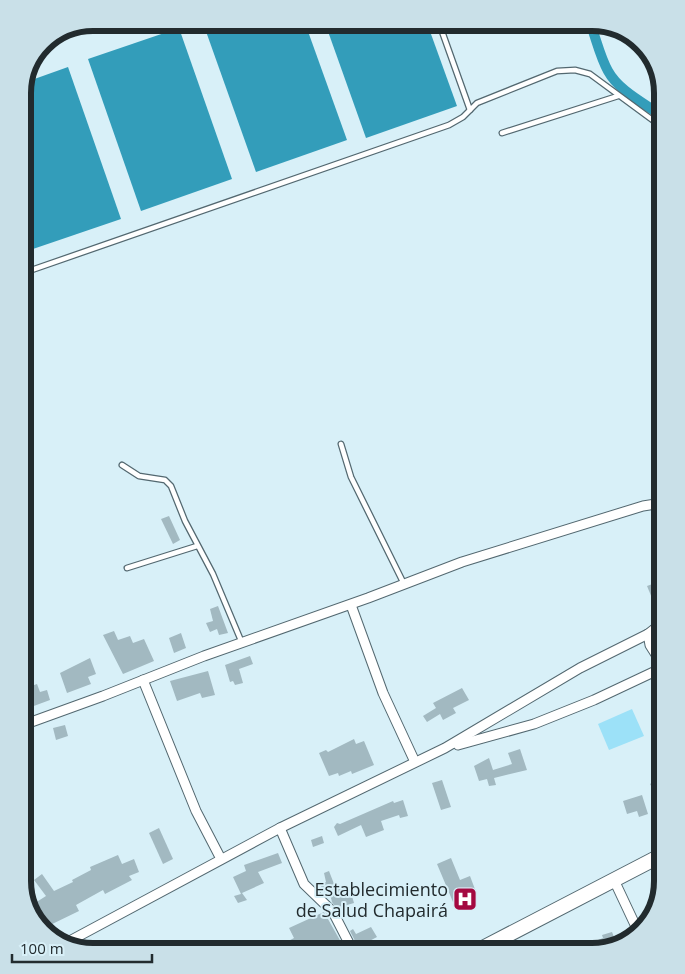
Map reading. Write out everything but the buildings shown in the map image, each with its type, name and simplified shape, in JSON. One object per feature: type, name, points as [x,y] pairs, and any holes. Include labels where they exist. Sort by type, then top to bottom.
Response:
[{"type":"main road","points":[[495,943],[654,859]]},
{"type":"street","points":[[31,722],[462,562],[643,506],[654,504]]},
{"type":"street","points":[[351,604],[384,694],[415,762]]},
{"type":"street","points":[[73,939],[280,828],[445,748],[580,668],[654,629]]},
{"type":"street","points":[[648,634],[650,645],[654,651]]},
{"type":"street","points":[[445,748],[534,724],[594,700],[654,672]]},
{"type":"street","points":[[143,680],[196,811],[222,859]]},
{"type":"street","points":[[280,828],[304,884],[333,912],[348,943]]},
{"type":"street","points":[[614,880],[635,925]]},
{"type":"lane","points":[[442,31],[470,110]]},
{"type":"lane","points":[[31,270],[449,125],[477,103],[557,71],[575,70],[590,74],[654,121]]},
{"type":"lane","points":[[502,132],[618,96]]},
{"type":"lane","points":[[341,444],[351,477],[404,584]]},
{"type":"lane","points":[[122,465],[140,476],[165,480],[171,486],[197,546],[213,574],[242,643]]},
{"type":"lane","points":[[127,568],[197,546]]},
{"type":"shaded area","points":[[170,31],[180,31],[232,179],[141,211],[88,59]]},
{"type":"shaded area","points":[[206,31],[308,31],[347,140],[256,172]]},
{"type":"shaded area","points":[[328,31],[430,31],[457,106],[366,138]]},
{"type":"shaded area","points":[[68,67],[121,219],[31,250],[31,89],[32,80]]},
{"type":"shaded area","points":[[632,709],[644,736],[609,750],[598,724]]},
{"type":"waterway","points":[[593,31],[603,60],[613,78],[625,91],[654,111]]},
{"type":"place","name":"Establecimiento de Salud Chapairá","points":[[465,899]]}]
